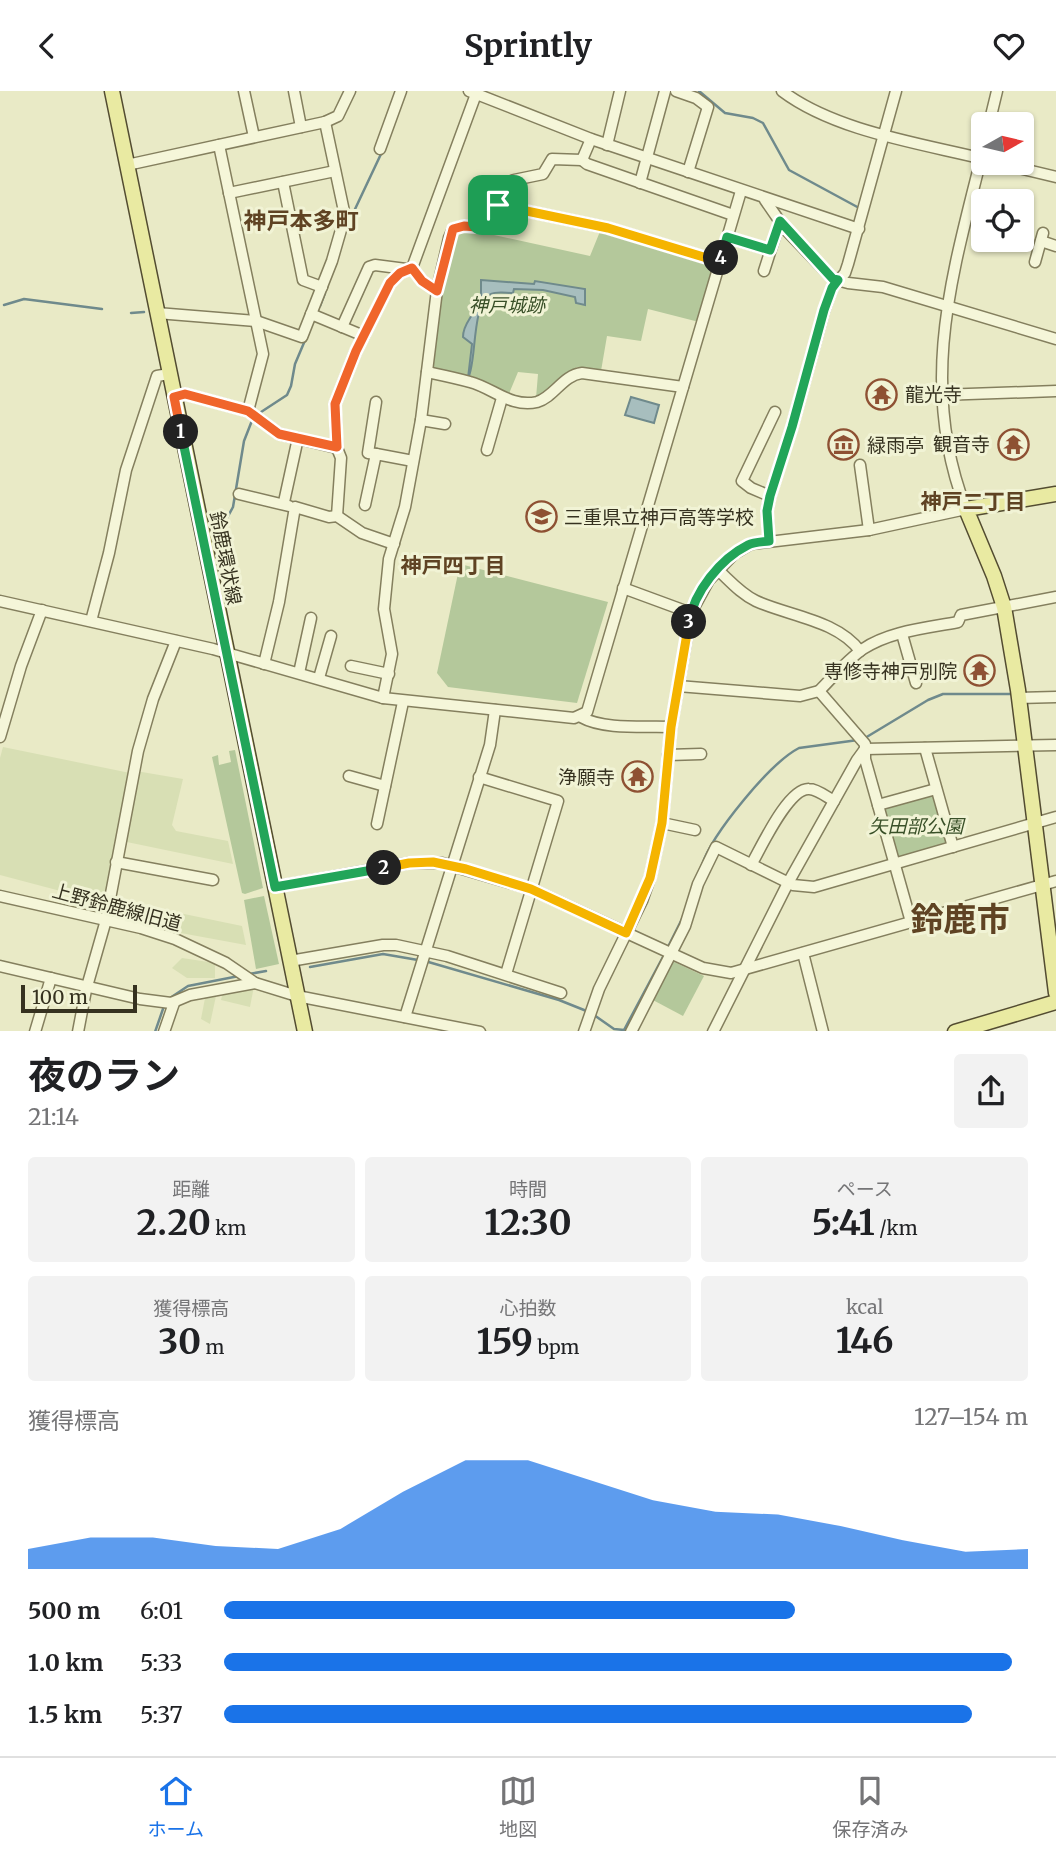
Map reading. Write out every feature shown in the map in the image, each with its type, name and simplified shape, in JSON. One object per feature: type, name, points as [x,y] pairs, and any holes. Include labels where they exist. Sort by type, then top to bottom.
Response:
[{"type":"main road","name":"鈴鹿環状線","points":[[112,91],[305,1031]]},
{"type":"main road","points":[[1056,494],[966,509],[1004,607],[1034,824],[1049,883],[1056,993]]},
{"type":"main road","points":[[955,1031],[1056,1002]]},
{"type":"street","points":[[244,91],[254,137]]},
{"type":"street","points":[[294,91],[301,127]]},
{"type":"street","points":[[127,165],[325,122],[338,116],[350,91]]},
{"type":"street","points":[[380,149],[401,91]]},
{"type":"street","points":[[607,145],[620,91]]},
{"type":"street","points":[[640,183],[666,91]]},
{"type":"street","points":[[676,91],[696,98],[708,107],[688,172]]},
{"type":"street","points":[[782,91],[828,117],[884,134],[971,152]]},
{"type":"street","points":[[769,541],[767,511],[770,496],[824,310],[832,288],[845,273],[859,229],[896,91]]},
{"type":"street","points":[[992,112],[997,91]]},
{"type":"street","points":[[337,516],[341,458],[337,447],[335,404],[364,335],[390,283],[409,269],[476,92],[607,145],[765,200],[859,229]]},
{"type":"street","points":[[157,313],[256,321],[302,337],[314,315],[345,216],[325,122]]},
{"type":"street","points":[[582,160],[591,139]]},
{"type":"street","points":[[219,145],[263,354],[252,414]]},
{"type":"street","points":[[383,698],[392,647],[384,609],[389,559],[405,507],[421,420],[437,291],[453,229],[464,226],[490,228],[502,188],[511,180],[543,174],[552,159],[582,160],[733,215]]},
{"type":"street","points":[[229,193],[335,171]]},
{"type":"street","points":[[1034,172],[1056,177]]},
{"type":"street","points":[[584,1031],[589,1013],[650,878],[662,823],[671,727],[678,686],[691,613],[699,595],[718,570],[734,554],[747,546],[869,530],[966,509],[947,450],[940,395],[943,333],[978,175]]},
{"type":"street","points":[[283,182],[303,280],[322,287]]},
{"type":"street","points":[[0,601],[176,641],[403,702],[581,717],[587,712],[741,191]]},
{"type":"street","points":[[765,200],[780,221],[833,279],[883,287],[1056,339]]},
{"type":"street","points":[[498,205],[608,228],[720,262]]},
{"type":"street","points":[[764,271],[780,221]]},
{"type":"street","points":[[727,237],[770,250]]},
{"type":"street","points":[[1035,263],[1042,237],[1056,246]]},
{"type":"street","points":[[342,327],[369,267],[374,265],[409,269],[437,291]]},
{"type":"street","points":[[314,315],[364,335]]},
{"type":"street","points":[[427,372],[470,381],[502,398],[521,403],[537,402],[569,378],[582,373],[682,387]]},
{"type":"street","points":[[91,621],[109,553],[125,470],[157,376],[169,374]]},
{"type":"street","points":[[940,395],[1056,391]]},
{"type":"street","points":[[174,397],[185,394],[252,414],[279,434],[337,447]]},
{"type":"street","points":[[487,450],[502,398]]},
{"type":"street","points":[[376,402],[368,453],[413,461]]},
{"type":"street","points":[[770,496],[742,481],[775,412]]},
{"type":"street","points":[[421,420],[445,424]]},
{"type":"street","points":[[284,502],[298,438]]},
{"type":"street","points":[[365,505],[376,454]]},
{"type":"street","points":[[860,465],[869,530]]},
{"type":"street","points":[[239,494],[329,517],[337,516],[362,533],[394,544]]},
{"type":"street","points":[[264,664],[279,602],[295,507]]},
{"type":"street","points":[[718,570],[754,600],[834,630],[847,637],[860,651]]},
{"type":"street","points":[[623,588],[691,613]]},
{"type":"street","points":[[678,686],[800,696],[819,691],[860,651],[873,643],[958,622],[961,615],[1056,597]]},
{"type":"street","points":[[0,737],[41,610]]},
{"type":"street","points":[[299,673],[311,618]]},
{"type":"street","points":[[902,634],[916,683]]},
{"type":"street","points":[[318,678],[331,636]]},
{"type":"street","points":[[78,1031],[106,920],[138,751],[153,699],[176,641]]},
{"type":"street","points":[[351,666],[388,674]]},
{"type":"street","points":[[819,691],[862,743],[911,922]]},
{"type":"street","points":[[1018,695],[1056,697]]},
{"type":"street","points":[[377,824],[403,702]]},
{"type":"street","points":[[405,1017],[490,745],[495,710]]},
{"type":"street","points":[[581,717],[587,721],[621,727],[671,727]]},
{"type":"street","points":[[862,743],[925,748],[1056,745]]},
{"type":"street","points":[[713,1031],[862,743]]},
{"type":"street","points":[[925,748],[953,847]]},
{"type":"street","points":[[668,755],[701,754]]},
{"type":"street","points":[[349,776],[385,786]]},
{"type":"street","points":[[479,777],[558,801],[506,974]]},
{"type":"street","points":[[751,865],[792,797],[805,789],[812,789],[834,801]]},
{"type":"street","points":[[878,805],[936,789]]},
{"type":"street","points":[[631,1031],[667,952],[685,926],[703,873],[716,847],[788,883],[814,887],[1056,817]]},
{"type":"street","points":[[662,823],[695,830]]},
{"type":"street","points":[[116,862],[213,880]]},
{"type":"street","points":[[275,887],[409,863],[433,862],[452,865],[531,889],[710,971],[732,973],[1049,883]]},
{"type":"street","name":"上野鈴鹿線旧道","points":[[0,895],[175,939],[211,955],[253,981],[298,996],[480,1031]]},
{"type":"street","points":[[290,961],[383,944],[396,945],[424,957],[506,974],[561,993]]},
{"type":"street","points":[[803,953],[823,1031]]},
{"type":"street","points":[[0,966],[168,1003],[190,995],[253,981]]},
{"type":"street","points":[[35,1031],[51,978]]},
{"type":"street","points":[[164,1031],[168,1003]]},
{"type":"green space","name":"神戸城跡","points":[[462,228],[590,256],[601,229],[716,266],[699,322],[648,309],[641,341],[607,336],[601,371],[577,367],[536,398],[538,374],[518,372],[508,396],[432,370],[440,292],[451,239]]},
{"type":"green space","points":[[460,564],[608,602],[577,703],[448,687],[437,673]]},
{"type":"green space","points":[[3,747],[130,773],[106,898],[72,890],[68,893],[0,875],[0,758]]},
{"type":"green space","points":[[235,750],[263,888],[245,894],[242,893],[212,757],[218,755],[219,765],[231,762],[229,751]]},
{"type":"green space","points":[[136,771],[183,779],[172,825],[176,831],[228,841],[233,864],[122,841]]},
{"type":"green space","name":"矢田部公園","points":[[935,795],[949,843],[947,846],[896,858],[884,806]]},
{"type":"green space","points":[[264,896],[279,964],[256,969],[244,900]]},
{"type":"green space","points":[[160,909],[242,926],[246,945],[159,929]]},
{"type":"green space","points":[[182,958],[215,963],[215,978],[187,978],[172,968]]},
{"type":"green space","points":[[672,961],[704,976],[683,1016],[651,999]]},
{"type":"green space","points":[[254,986],[250,1007],[221,1000],[223,991]]},
{"type":"green space","points":[[215,992],[210,1024],[201,1019],[206,993]]},
{"type":"water","points":[[481,280],[534,284],[535,281],[585,289],[585,305],[576,303],[575,297],[543,290],[514,289],[513,293],[491,294],[480,309],[468,378],[472,344],[463,337],[463,332],[475,307],[478,307]]},
{"type":"water","points":[[631,397],[659,405],[654,423],[625,415]]},
{"type":"waterway","points":[[699,91],[725,113],[753,118],[763,123],[789,170],[861,209]]},
{"type":"waterway","points":[[348,224],[381,154]]},
{"type":"waterway","points":[[320,306],[325,293]]},
{"type":"waterway","points":[[4,305],[24,299],[102,309]]},
{"type":"waterway","points":[[131,313],[144,312]]},
{"type":"waterway","points":[[258,414],[287,395],[295,364],[306,338]]},
{"type":"waterway","points":[[220,531],[233,507],[244,441],[253,418]]},
{"type":"waterway","points":[[865,738],[928,700],[943,694],[1014,694]]},
{"type":"waterway","points":[[702,865],[729,818],[758,783],[787,756],[799,748],[858,740]]},
{"type":"waterway","points":[[667,949],[683,917]]},
{"type":"waterway","points":[[310,967],[383,954],[418,960]]},
{"type":"waterway","points":[[594,1015],[614,1029],[624,1030],[664,955]]},
{"type":"waterway","points":[[425,961],[559,1000],[589,1012]]},
{"type":"waterway","points":[[249,974],[266,971]]},
{"type":"waterway","points":[[167,1000],[188,986],[239,976]]},
{"type":"waterway","points":[[155,1031],[164,1006]]},
{"type":"place","name":"龍光寺","points":[[882,394]]},
{"type":"place","name":"観音寺","points":[[1013,444]]},
{"type":"place","name":"緑雨亭","points":[[844,445]]},
{"type":"place","name":"三重県立神戸高等学校","points":[[541,517]]},
{"type":"place","name":"専修寺神戸別院","points":[[980,671]]},
{"type":"place","name":"浄願寺","points":[[638,777]]},
{"type":"district","name":"神戸本多町","points":[[301,221]]},
{"type":"district","name":"神戸二丁目","points":[[973,502]]},
{"type":"district","name":"神戸四丁目","points":[[453,566]]},
{"type":"district","name":"鈴鹿市","points":[[960,919]]},
{"type":"route","points":[[498,205],[608,228],[720,262],[727,237],[770,250],[780,221],[833,279],[838,280],[824,310],[792,427],[767,505],[769,541],[751,544],[734,554],[709,580],[691,613],[671,727],[662,823],[650,878],[626,933],[531,889],[442,863],[409,863],[275,887],[174,397],[185,394],[248,411],[279,434],[337,447],[335,404],[356,351],[390,283],[400,273],[412,268],[422,281],[437,291],[453,229],[464,226],[490,228],[498,205]]}]
